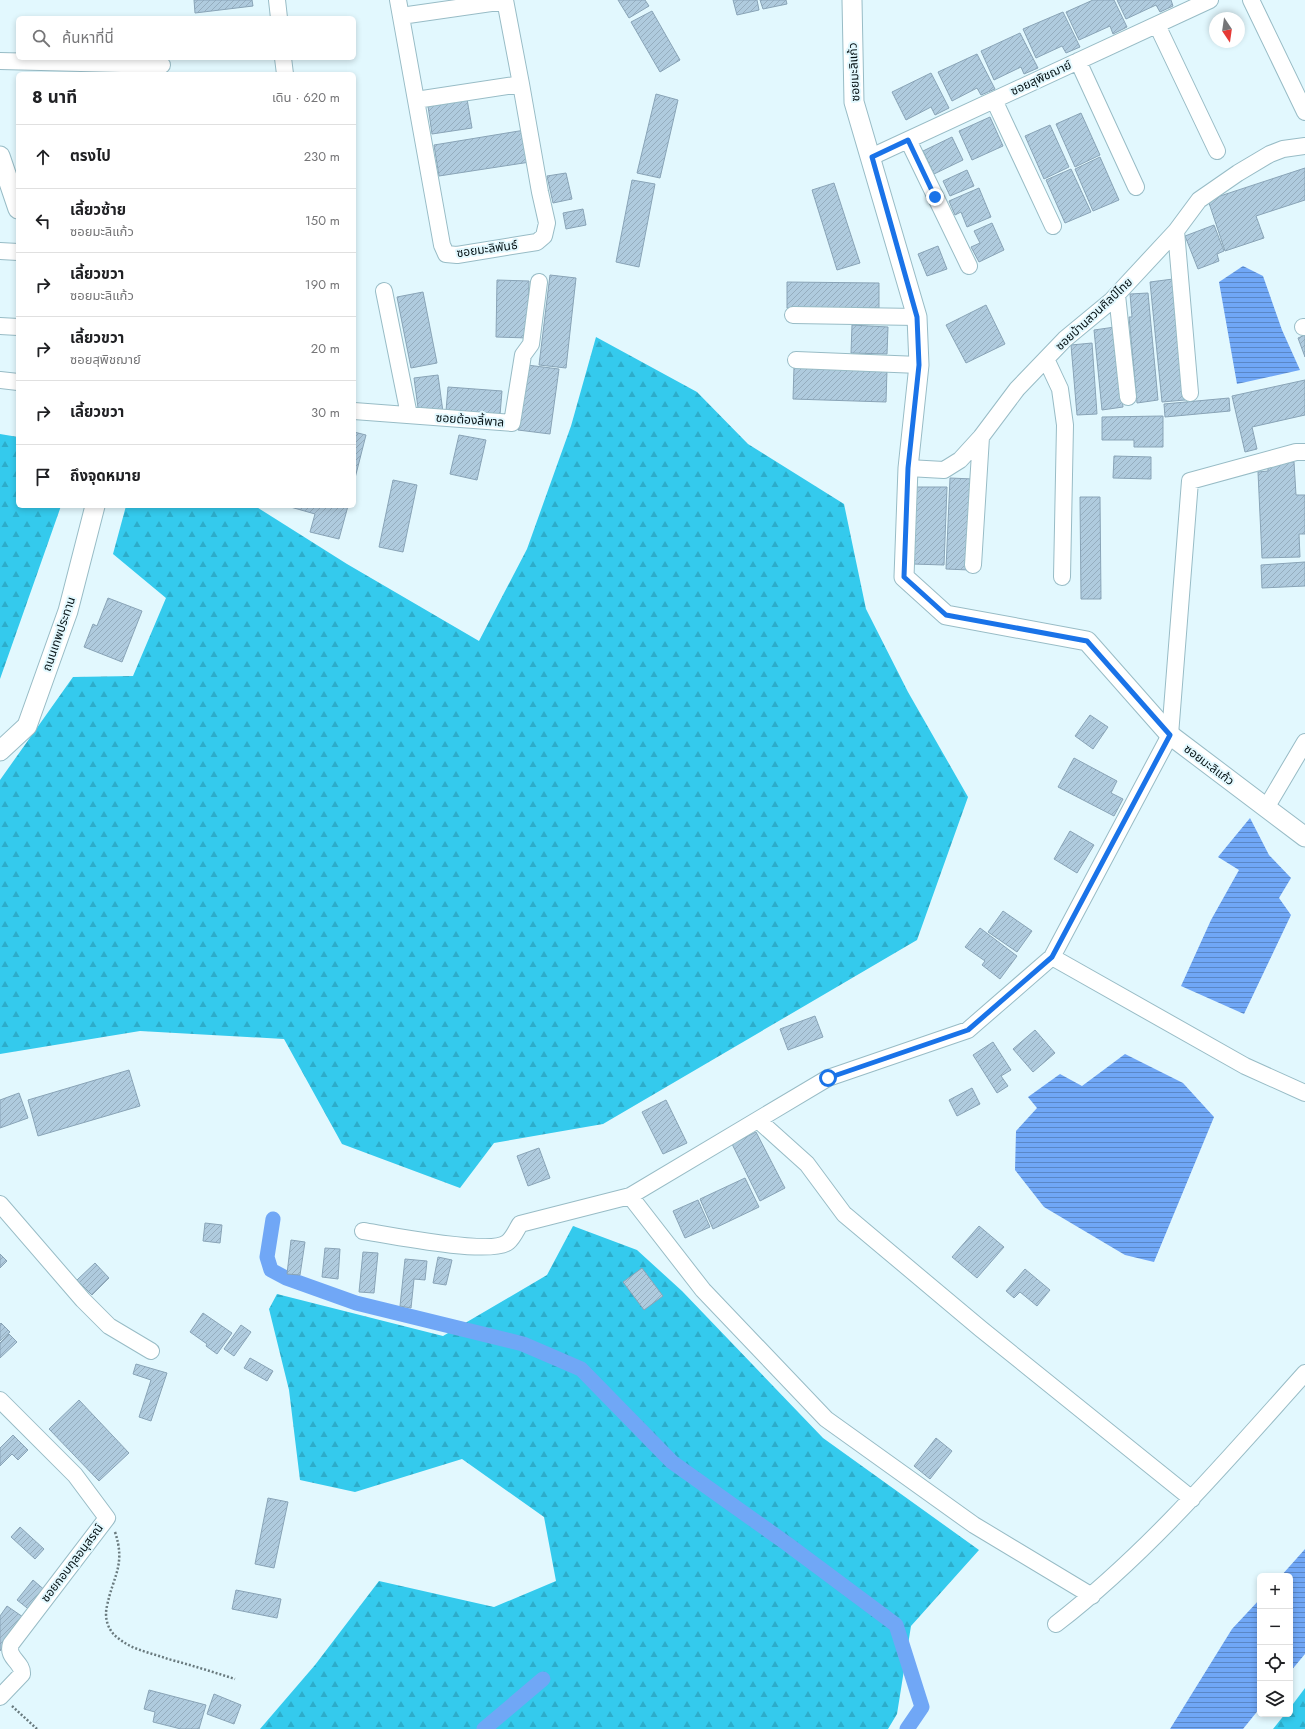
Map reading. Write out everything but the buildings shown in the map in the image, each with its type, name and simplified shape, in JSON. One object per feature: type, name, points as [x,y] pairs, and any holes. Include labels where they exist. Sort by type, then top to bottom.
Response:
[{"type":"street","points":[[277,0],[279,16]]},
{"type":"street","name":"ซอยมะลิพันธ์","points":[[398,0],[442,245],[446,254],[456,255],[536,242],[544,236],[547,223],[540,192],[522,84],[505,1]]},
{"type":"street","name":"ซอยมะลิแก้ว","points":[[852,0],[854,102],[872,157],[917,317],[919,365],[908,468],[904,577],[946,615],[1087,641],[1170,735],[1305,837]]},
{"type":"street","name":"ซอยสุพิชฌาย์","points":[[872,157],[1210,0]]},
{"type":"street","points":[[1251,0],[1305,112]]},
{"type":"street","points":[[401,16],[505,1]]},
{"type":"street","points":[[1157,25],[1217,151]]},
{"type":"street","points":[[283,60],[285,72]]},
{"type":"street","points":[[0,61],[162,65]]},
{"type":"street","points":[[1078,61],[1136,187]]},
{"type":"street","points":[[416,100],[522,84]]},
{"type":"street","points":[[994,100],[1053,226]]},
{"type":"street","points":[[908,140],[969,266]]},
{"type":"street","name":"ซอยบ้านสวนศิลป์ไทย","points":[[908,468],[944,470],[960,460],[981,437],[1017,390],[1065,339],[1117,295],[1176,232],[1199,200],[1238,173],[1270,154],[1283,148],[1305,146]]},
{"type":"street","points":[[0,156],[16,203]]},
{"type":"street","points":[[1176,232],[1190,393]]},
{"type":"street","points":[[0,251],[16,252]]},
{"type":"street","name":"ซอยต้องลี้พาล","points":[[356,411],[512,423],[523,355],[531,344],[540,282]]},
{"type":"street","points":[[384,291],[409,415]]},
{"type":"street","points":[[1117,295],[1128,397]]},
{"type":"street","points":[[793,315],[917,317]]},
{"type":"street","points":[[0,326],[16,327]]},
{"type":"street","points":[[1046,359],[1060,389],[1064,412],[1062,577]]},
{"type":"street","points":[[796,360],[919,365]]},
{"type":"street","points":[[0,380],[16,382]]},
{"type":"street","points":[[973,565],[981,437]]},
{"type":"street","points":[[363,1231],[457,1245],[492,1247],[508,1242],[520,1224],[630,1196],[828,1078],[968,1030],[1052,957],[1170,735],[1190,481],[1296,452],[1305,452]]},
{"type":"street","name":"ถนนเทพประทาน","points":[[0,751],[27,726],[68,611],[94,508]]},
{"type":"street","points":[[1266,808],[1305,742]]},
{"type":"street","points":[[1052,957],[1245,1066],[1305,1093]]},
{"type":"street","points":[[758,1120],[807,1164],[844,1214],[981,1329],[1192,1499]]},
{"type":"street","points":[[630,1196],[703,1290],[826,1419],[974,1524],[1092,1596]]},
{"type":"street","points":[[2,1211],[109,1326],[151,1351]]},
{"type":"street","points":[[1056,1624],[1092,1596],[1192,1499],[1305,1373]]},
{"type":"street","name":"ซอยกอบกุลอนุสรณ์","points":[[0,1400],[75,1475],[107,1518],[11,1644],[9,1648],[12,1657],[20,1666],[22,1674],[1,1696]]},
{"type":"path","points":[[107,1518],[112,1526],[119,1545],[120,1565],[106,1606],[108,1627],[117,1638],[137,1649],[236,1679]]},
{"type":"path","points":[[1,1696],[37,1729]]},
{"type":"green space","points":[[596,337],[697,392],[748,444],[844,504],[866,609],[908,692],[968,797],[917,940],[603,1124],[494,1143],[460,1188],[342,1144],[284,1039],[140,1031],[0,1054],[0,780],[73,677],[133,676],[166,598],[113,554],[125,508],[258,508],[347,564],[479,641],[527,549],[571,426]]},
{"type":"green space","points":[[0,434],[16,437],[16,508],[60,508],[0,679]]},
{"type":"green space","points":[[573,1226],[637,1250],[682,1291],[823,1438],[979,1550],[911,1626],[897,1714],[888,1729],[260,1729],[315,1665],[379,1581],[494,1607],[556,1581],[544,1517],[462,1459],[355,1492],[300,1480],[289,1390],[269,1309],[277,1294],[443,1336],[547,1275]]},
{"type":"green space","points":[[1305,1688],[1305,1729],[1273,1729],[1283,1717],[1293,1717],[1293,1704]]},
{"type":"shaded area","points":[[1243,266],[1263,276],[1282,330],[1300,370],[1237,384],[1219,282]]},
{"type":"shaded area","points":[[1250,818],[1269,855],[1291,878],[1279,898],[1291,915],[1244,1014],[1181,986],[1211,920],[1239,870],[1218,857]]},
{"type":"shaded area","points":[[1125,1054],[1183,1083],[1214,1117],[1154,1262],[1125,1255],[1044,1207],[1015,1170],[1016,1131],[1037,1108],[1028,1097],[1060,1074],[1082,1086]]},
{"type":"shaded area","points":[[1305,1549],[1305,1654],[1293,1668],[1293,1573],[1284,1573]]},
{"type":"shaded area","points":[[1257,1602],[1257,1712],[1243,1729],[1170,1729],[1232,1629]]},
{"type":"waterway","points":[[273,1219],[267,1257],[271,1270],[286,1278],[356,1303],[523,1344],[581,1369],[672,1462],[786,1543],[896,1625],[922,1707],[907,1729]]},
{"type":"waterway","points":[[484,1729],[543,1679]]},
{"type":"route","points":[[828,1078],[968,1030],[1052,957],[1170,735],[1087,641],[946,615],[904,577],[908,468],[919,365],[917,317],[872,157],[908,140],[935,197]]}]
